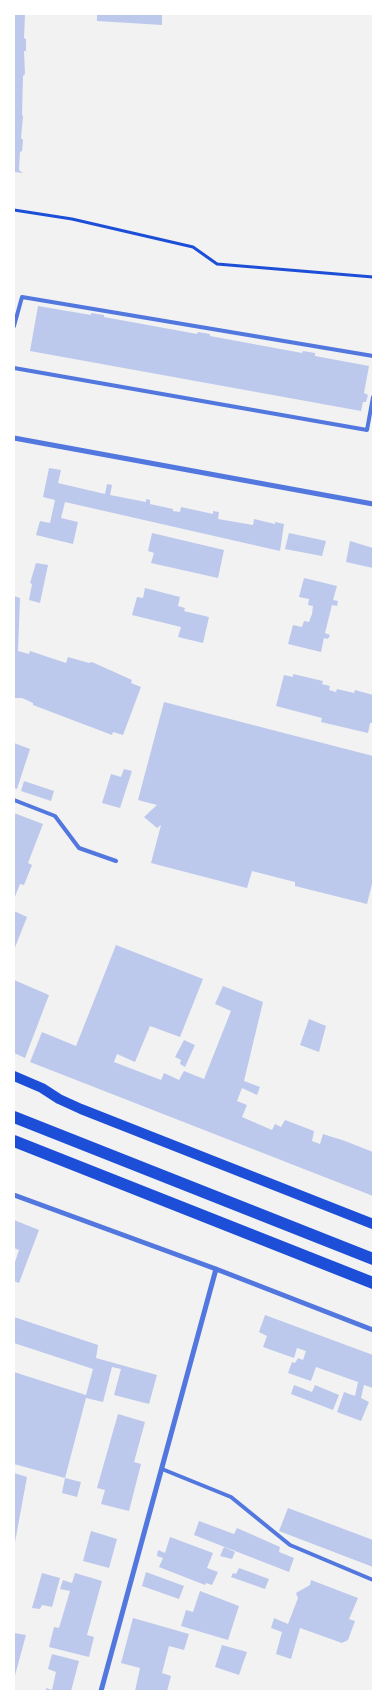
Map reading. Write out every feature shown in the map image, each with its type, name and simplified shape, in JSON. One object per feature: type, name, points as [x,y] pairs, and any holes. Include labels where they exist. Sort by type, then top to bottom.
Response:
[{"type":"main road","points":[[14,1076],[82,1109],[373,1224]]},
{"type":"main road","points":[[14,1117],[373,1259]]},
{"type":"main road","points":[[14,1141],[373,1282]]},
{"type":"street","points":[[14,438],[373,504]]},
{"type":"street","points":[[14,1195],[216,1269],[373,1330]]},
{"type":"street","points":[[101,1691],[216,1269]]},
{"type":"lane","points":[[14,326],[22,296],[373,356]]},
{"type":"lane","points":[[14,368],[367,430],[373,397]]},
{"type":"lane","points":[[14,800],[55,816],[79,848],[116,861]]},
{"type":"lane","points":[[162,1469],[231,1497],[290,1546],[373,1580]]},
{"type":"path","points":[[14,210],[72,219],[193,247],[217,264],[373,277]]},
{"type":"building","points":[[14,14],[25,14],[24,38],[26,39],[26,51],[24,51],[25,74],[23,76],[21,138],[23,140],[19,170],[23,173],[14,172]]},
{"type":"building","points":[[97,14],[162,14],[162,25],[97,21]]},
{"type":"building","points":[[38,306],[91,315],[91,313],[104,315],[104,317],[197,334],[198,332],[210,334],[210,336],[302,353],[303,351],[315,353],[315,356],[369,366],[364,393],[368,395],[366,402],[363,402],[361,411],[30,351]]},
{"type":"building","points":[[49,468],[61,470],[58,483],[105,494],[107,484],[112,485],[110,495],[146,502],[146,499],[150,500],[150,504],[173,509],[173,511],[180,512],[181,507],[213,514],[213,511],[219,512],[218,519],[253,525],[254,519],[284,524],[280,551],[65,502],[61,518],[78,522],[73,544],[36,535],[40,521],[50,523],[55,500],[43,497]]},
{"type":"building","points":[[152,533],[224,550],[218,578],[151,563],[154,553],[148,551]]},
{"type":"building","points":[[289,533],[326,541],[322,556],[285,549]]},
{"type":"building","points":[[350,541],[373,548],[373,568],[346,562]]},
{"type":"building","points":[[36,563],[48,565],[40,603],[29,600],[32,584],[30,583]]},
{"type":"building","points":[[304,578],[337,586],[333,600],[338,601],[337,606],[332,605],[325,633],[330,635],[328,639],[324,638],[321,652],[288,644],[293,625],[302,627],[304,621],[309,622],[312,614],[313,606],[308,605],[309,599],[299,597]]},
{"type":"building","points":[[145,588],[180,597],[178,606],[185,608],[184,611],[209,617],[203,643],[178,637],[181,627],[132,615],[137,597],[143,598]]},
{"type":"building","points":[[14,596],[20,598],[18,651],[29,654],[30,651],[66,663],[68,657],[89,663],[92,662],[132,680],[131,683],[141,687],[123,735],[113,732],[112,735],[33,705],[33,703],[22,698],[14,698]]},
{"type":"building","points":[[293,674],[323,681],[322,684],[330,686],[329,690],[336,692],[337,689],[354,693],[355,690],[373,695],[373,723],[370,723],[368,733],[321,722],[322,718],[276,706],[284,675],[293,677]]},
{"type":"building","points":[[164,702],[373,756],[373,880],[367,904],[295,886],[295,882],[252,871],[247,888],[151,863],[161,825],[157,828],[144,817],[157,805],[138,800]]},
{"type":"building","points":[[14,743],[30,749],[17,789],[14,788]]},
{"type":"building","points":[[124,769],[132,771],[120,808],[102,803],[111,774],[121,777]]},
{"type":"building","points":[[24,781],[54,791],[51,801],[21,791]]},
{"type":"building","points":[[14,813],[43,824],[28,863],[32,865],[24,885],[20,884],[14,899]]},
{"type":"building","points":[[14,911],[27,917],[14,950]]},
{"type":"building","points":[[116,945],[203,979],[180,1037],[150,1026],[135,1062],[117,1054],[114,1062],[161,1080],[164,1073],[179,1080],[184,1071],[204,1079],[231,1011],[215,1004],[223,986],[263,1002],[244,1081],[260,1087],[257,1095],[242,1088],[237,1101],[247,1105],[242,1117],[272,1130],[275,1124],[281,1127],[285,1120],[314,1131],[312,1141],[320,1144],[323,1134],[373,1152],[373,1196],[30,1062],[42,1032],[76,1046]]},
{"type":"building","points":[[14,980],[49,995],[25,1058],[14,1053]]},
{"type":"building","points":[[309,1019],[326,1026],[319,1052],[300,1045]]},
{"type":"building","points":[[184,1040],[195,1045],[185,1067],[180,1064],[181,1060],[175,1057]]},
{"type":"building","points":[[14,1220],[39,1230],[19,1283],[14,1281],[14,1265],[19,1250],[14,1248]]},
{"type":"building","points":[[265,1315],[373,1355],[373,1388],[364,1385],[361,1398],[369,1402],[361,1421],[337,1412],[344,1392],[355,1396],[358,1382],[316,1367],[311,1381],[288,1373],[292,1362],[295,1363],[298,1358],[303,1360],[306,1351],[297,1348],[294,1358],[263,1347],[267,1336],[259,1332]]},
{"type":"building","points":[[14,1317],[98,1345],[96,1358],[157,1375],[149,1404],[114,1395],[121,1369],[112,1367],[103,1402],[86,1398],[65,1478],[14,1464],[14,1372],[86,1395],[93,1369],[14,1343]]},
{"type":"building","points":[[294,1385],[312,1392],[315,1385],[339,1395],[333,1410],[291,1394]]},
{"type":"building","points":[[118,1414],[145,1422],[134,1462],[141,1464],[129,1511],[101,1504],[105,1490],[97,1488]]},
{"type":"building","points":[[14,1473],[27,1477],[15,1542],[14,1541]]},
{"type":"building","points":[[65,1478],[81,1482],[77,1497],[62,1493]]},
{"type":"building","points":[[288,1508],[373,1540],[373,1567],[279,1531]]},
{"type":"building","points":[[199,1521],[234,1534],[237,1528],[280,1547],[279,1552],[294,1558],[289,1572],[194,1535]]},
{"type":"building","points":[[91,1531],[117,1539],[109,1568],[83,1561]]},
{"type":"building","points":[[170,1537],[213,1553],[207,1568],[218,1572],[212,1585],[206,1583],[205,1585],[159,1567],[163,1558],[157,1556],[158,1550],[165,1553]]},
{"type":"building","points":[[224,1547],[235,1552],[232,1559],[220,1556]]},
{"type":"building","points":[[239,1568],[269,1579],[265,1589],[231,1577],[233,1573],[236,1574]]},
{"type":"building","points":[[146,1572],[184,1586],[179,1599],[142,1586]]},
{"type":"building","points":[[42,1573],[60,1578],[52,1607],[42,1605],[40,1609],[32,1608]]},
{"type":"building","points":[[75,1573],[102,1581],[87,1635],[94,1637],[89,1657],[49,1647],[54,1627],[59,1628],[70,1591],[60,1589],[63,1580],[72,1583]]},
{"type":"building","points":[[311,1580],[358,1598],[349,1619],[355,1621],[348,1640],[342,1643],[300,1628],[291,1659],[276,1654],[282,1632],[271,1628],[274,1618],[288,1624],[298,1598],[296,1593],[310,1585]]},
{"type":"building","points":[[200,1591],[239,1606],[228,1640],[181,1626],[186,1610],[193,1612]]},
{"type":"building","points":[[133,1618],[189,1634],[184,1650],[169,1646],[162,1673],[171,1676],[167,1691],[135,1691],[140,1668],[121,1663]]},
{"type":"building","points":[[14,1633],[26,1635],[14,1679]]},
{"type":"building","points":[[222,1645],[247,1652],[239,1675],[215,1667]]},
{"type":"building","points":[[52,1654],[79,1661],[71,1691],[46,1691],[46,1688],[52,1690],[56,1672],[48,1669]]}]
